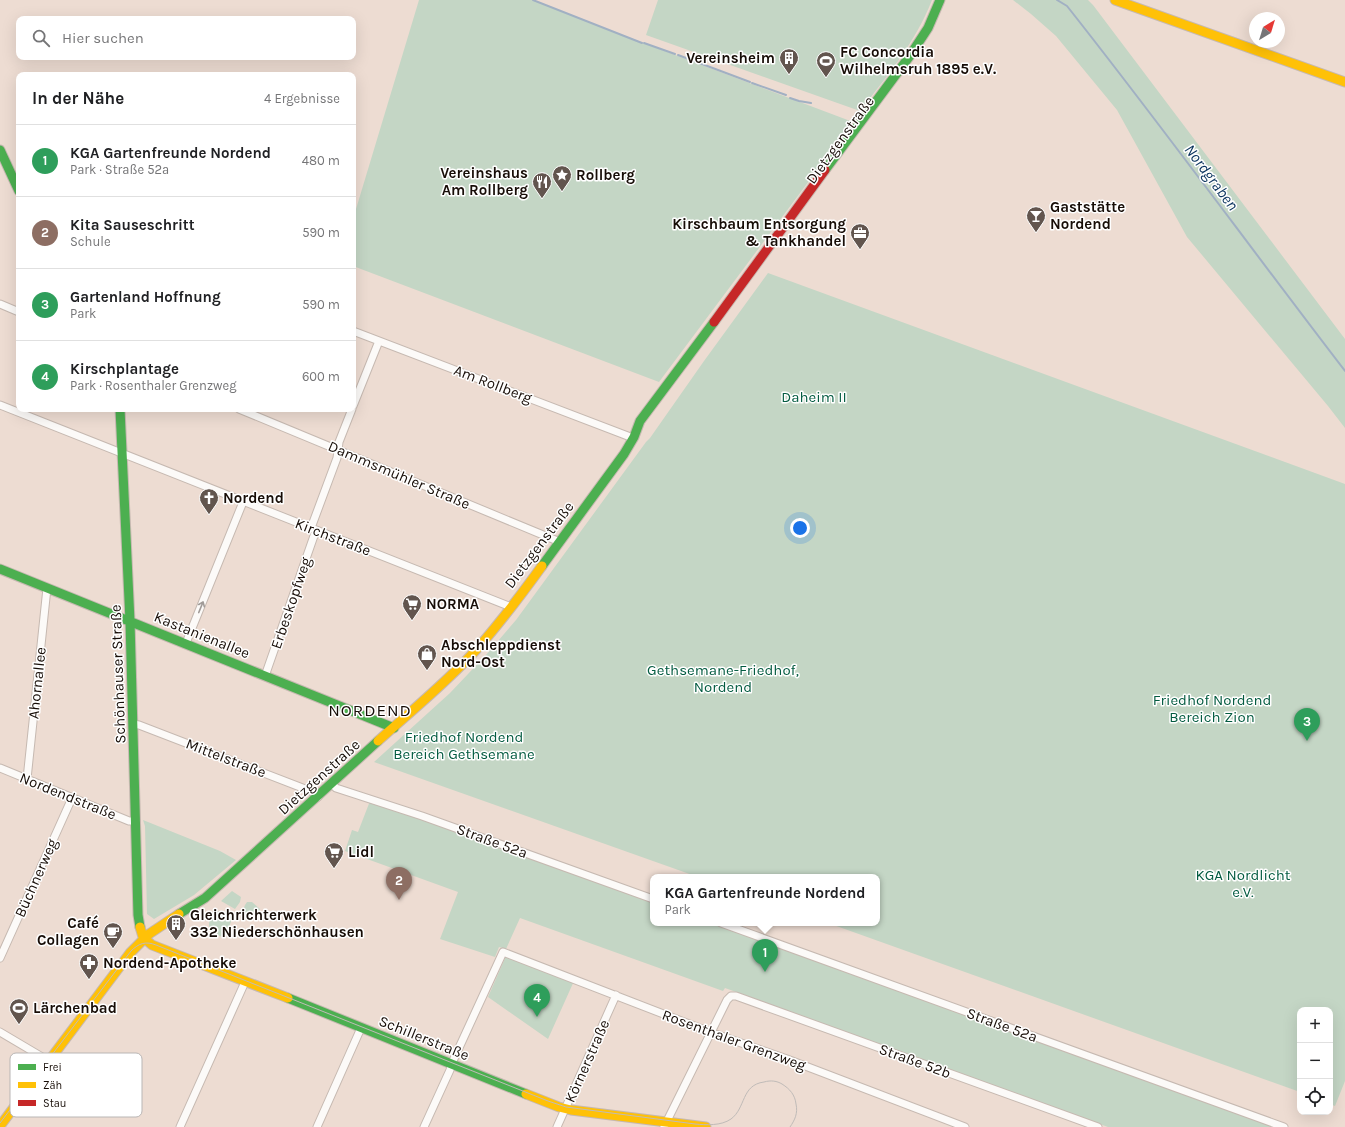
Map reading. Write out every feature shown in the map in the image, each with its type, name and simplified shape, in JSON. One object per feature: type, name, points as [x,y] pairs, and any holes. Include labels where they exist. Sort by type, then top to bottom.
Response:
[{"type":"main road","name":"Dietzgenstraße","points":[[54,1053],[130,953],[144,938],[205,898],[394,728],[463,664],[486,639],[560,542],[618,462],[638,430],[640,421],[757,270],[866,121],[919,43],[928,28],[940,0]]},
{"type":"main road","name":"Dietzgenstraße","points":[[866,121],[926,47],[942,17],[948,0]]},
{"type":"main road","points":[[1115,0],[1345,82]]},
{"type":"main road","points":[[0,150],[16,185]]},
{"type":"main road","name":"Schönhauser Straße","points":[[120,412],[130,621],[138,915],[144,938]]},
{"type":"main road","name":"Kastanienallee","points":[[0,569],[394,728]]},
{"type":"main road","name":"Schillerstraße","points":[[144,938],[148,943],[565,1109],[665,1125],[706,1127]]},
{"type":"main road","name":"Dietzgenstraße","points":[[0,1126],[10,1113]]},
{"type":"street","points":[[0,304],[16,311]]},
{"type":"street","name":"Am Rollberg","points":[[356,333],[633,438]]},
{"type":"street","name":"Erbeskopfweg","points":[[356,398],[379,341]]},
{"type":"street","name":"Kirchstraße","points":[[0,405],[16,411]]},
{"type":"street","name":"Kirchstraße","points":[[18,412],[511,607]]},
{"type":"street","name":"Dammsmühler Straße","points":[[246,412],[560,542]]},
{"type":"street","name":"Erbeskopfweg","points":[[265,676],[337,458],[339,442],[350,412]]},
{"type":"street","points":[[186,643],[243,502]]},
{"type":"street","name":"Ahornallee","points":[[27,779],[47,588]]},
{"type":"street","name":"Mittelstraße","points":[[133,724],[313,792],[318,796]]},
{"type":"street","name":"Nordendstraße","points":[[0,768],[129,821],[136,821]]},
{"type":"street","name":"Straße 52a","points":[[332,784],[336,788],[422,816],[650,898]]},
{"type":"street","name":"Büchnerweg","points":[[0,958],[72,798]]},
{"type":"street","name":"Straße 52a","points":[[729,926],[1284,1127]]},
{"type":"street","name":"Rosenthaler Grenzweg","points":[[451,1064],[503,952],[710,1032],[787,1059],[965,1127]]},
{"type":"street","points":[[180,1127],[245,982]]},
{"type":"street","name":"Körnerstraße","points":[[557,1127],[616,995]]},
{"type":"street","name":"Straße 52b","points":[[710,1032],[727,1000],[731,996],[736,996],[1098,1127]]},
{"type":"street","points":[[317,1127],[361,1028]]},
{"type":"street","points":[[0,1032],[37,1053]]},
{"type":"street","points":[[665,1125],[710,1032]]},
{"type":"street","points":[[424,1127],[451,1064]]},
{"type":"green space","points":[[419,0],[533,0],[853,122],[659,382],[356,267],[356,209]]},
{"type":"green space","name":"FC Concordia Wilhelmsruh 1895 e.V.","points":[[658,0],[932,0],[909,45],[860,111],[646,35]]},
{"type":"green space","points":[[1013,0],[1088,0],[1093,5],[1345,339],[1345,428],[1187,237],[1117,110],[1056,36]]},
{"type":"green space","points":[[768,273],[1345,484],[1345,1081],[1335,1106],[1333,1105],[1333,1007],[1297,1007],[1297,1091],[836,926],[880,926],[880,874],[690,874],[374,762],[450,693],[486,655],[516,620],[650,438]]},
{"type":"green space","points":[[370,801],[650,898],[650,926],[729,926],[1284,1127],[1108,1127],[725,988],[723,991],[520,918],[506,949],[499,947],[495,957],[440,939],[458,892],[345,851],[352,830],[358,832]]},
{"type":"green space","points":[[143,820],[220,851],[236,860],[194,895],[154,919],[147,914],[145,826]]},
{"type":"green space","points":[[232,891],[241,897],[240,902],[235,909],[221,901]]},
{"type":"green space","points":[[247,902],[252,902],[260,909],[257,918],[242,913]]},
{"type":"green space","points":[[222,911],[234,915],[224,938],[213,933],[209,926],[213,914]]},
{"type":"green space","points":[[506,956],[574,981],[548,1039],[488,997]]},
{"type":"waterway","points":[[533,0],[642,43]]},
{"type":"waterway","name":"Nordgraben","points":[[1057,0],[1067,6],[1102,51],[1345,371]]},
{"type":"waterway","points":[[644,43],[675,54]]},
{"type":"waterway","points":[[678,55],[750,82]]},
{"type":"waterway","points":[[752,83],[786,95]]},
{"type":"waterway","points":[[790,98],[811,103]]},
{"type":"tram line","points":[[53,1053],[131,951],[137,946],[149,943],[566,1107],[695,1124],[718,1124],[731,1119],[736,1114],[747,1092],[751,1088],[757,1084],[767,1081],[774,1081],[780,1083],[792,1092],[795,1098],[797,1107],[795,1119],[790,1127]]},
{"type":"tram line","points":[[0,1123],[10,1110]]},
{"type":"traffic: fast","points":[[825,170],[909,57],[928,28],[940,0]]},
{"type":"traffic: fast","points":[[0,150],[16,185]]},
{"type":"traffic: fast","points":[[542,566],[624,454],[634,437],[640,421],[714,322]]},
{"type":"traffic: fast","points":[[120,412],[130,621],[138,915],[140,927]]},
{"type":"traffic: fast","points":[[0,569],[394,728]]},
{"type":"traffic: fast","points":[[179,914],[205,898],[378,741]]},
{"type":"traffic: fast","points":[[288,998],[526,1094]]},
{"type":"traffic: slow","points":[[1115,0],[1345,82]]},
{"type":"traffic: slow","points":[[378,741],[465,662],[510,609],[542,566]]},
{"type":"traffic: slow","points":[[55,1053],[130,953],[149,934],[179,914]]},
{"type":"traffic: slow","points":[[140,927],[143,937],[152,945],[288,998]]},
{"type":"traffic: slow","points":[[526,1094],[571,1110],[706,1127]]},
{"type":"traffic: slow","points":[[0,1126],[10,1113]]},
{"type":"traffic: jam","points":[[714,322],[825,170]]},
{"type":"place","name":"Vereinsheim","points":[[789,75]]},
{"type":"place","name":"FC Concordia Wilhelmsruh 1895 e.V.","points":[[826,78]]},
{"type":"place","name":"Rollberg","points":[[562,192]]},
{"type":"place","name":"Vereinshaus Am Rollberg","points":[[542,199]]},
{"type":"place","name":"Gaststätte Nordend","points":[[1036,233]]},
{"type":"place","name":"Kirschbaum Entsorgung & Tankhandel","points":[[860,250]]},
{"type":"place","name":"Nordend","points":[[209,515]]},
{"type":"place","name":"NORMA","points":[[412,621]]},
{"type":"place","name":"Abschleppdienst Nord-Ost","points":[[427,671]]},
{"type":"place","name":"Gartenland Hoffnung","points":[[1307,741]]},
{"type":"place","name":"Lidl","points":[[334,869]]},
{"type":"place","name":"Kita Sauseschritt","points":[[399,900]]},
{"type":"place","name":"Gleichrichterwerk 332 Niederschönhausen","points":[[176,941]]},
{"type":"place","name":"Café Collagen","points":[[113,949]]},
{"type":"place","name":"KGA Gartenfreunde Nordend","points":[[765,972]]},
{"type":"place","name":"Nordend-Apotheke","points":[[89,980]]},
{"type":"place","name":"Kirschplantage","points":[[537,1017]]},
{"type":"place","name":"Lärchenbad","points":[[19,1025]]},
{"type":"district","name":"NORDEND","points":[[370,710]]},
{"type":"park label","name":"Daheim II","points":[[814,397]]},
{"type":"park label","name":"Gethsemane-Friedhof, Nordend","points":[[723,678]]},
{"type":"park label","name":"Friedhof Nordend Bereich Zion","points":[[1212,708]]},
{"type":"park label","name":"Friedhof Nordend Bereich Gethsemane","points":[[464,746]]},
{"type":"park label","name":"KGA Nordlicht e.V.","points":[[1243,884]]}]
